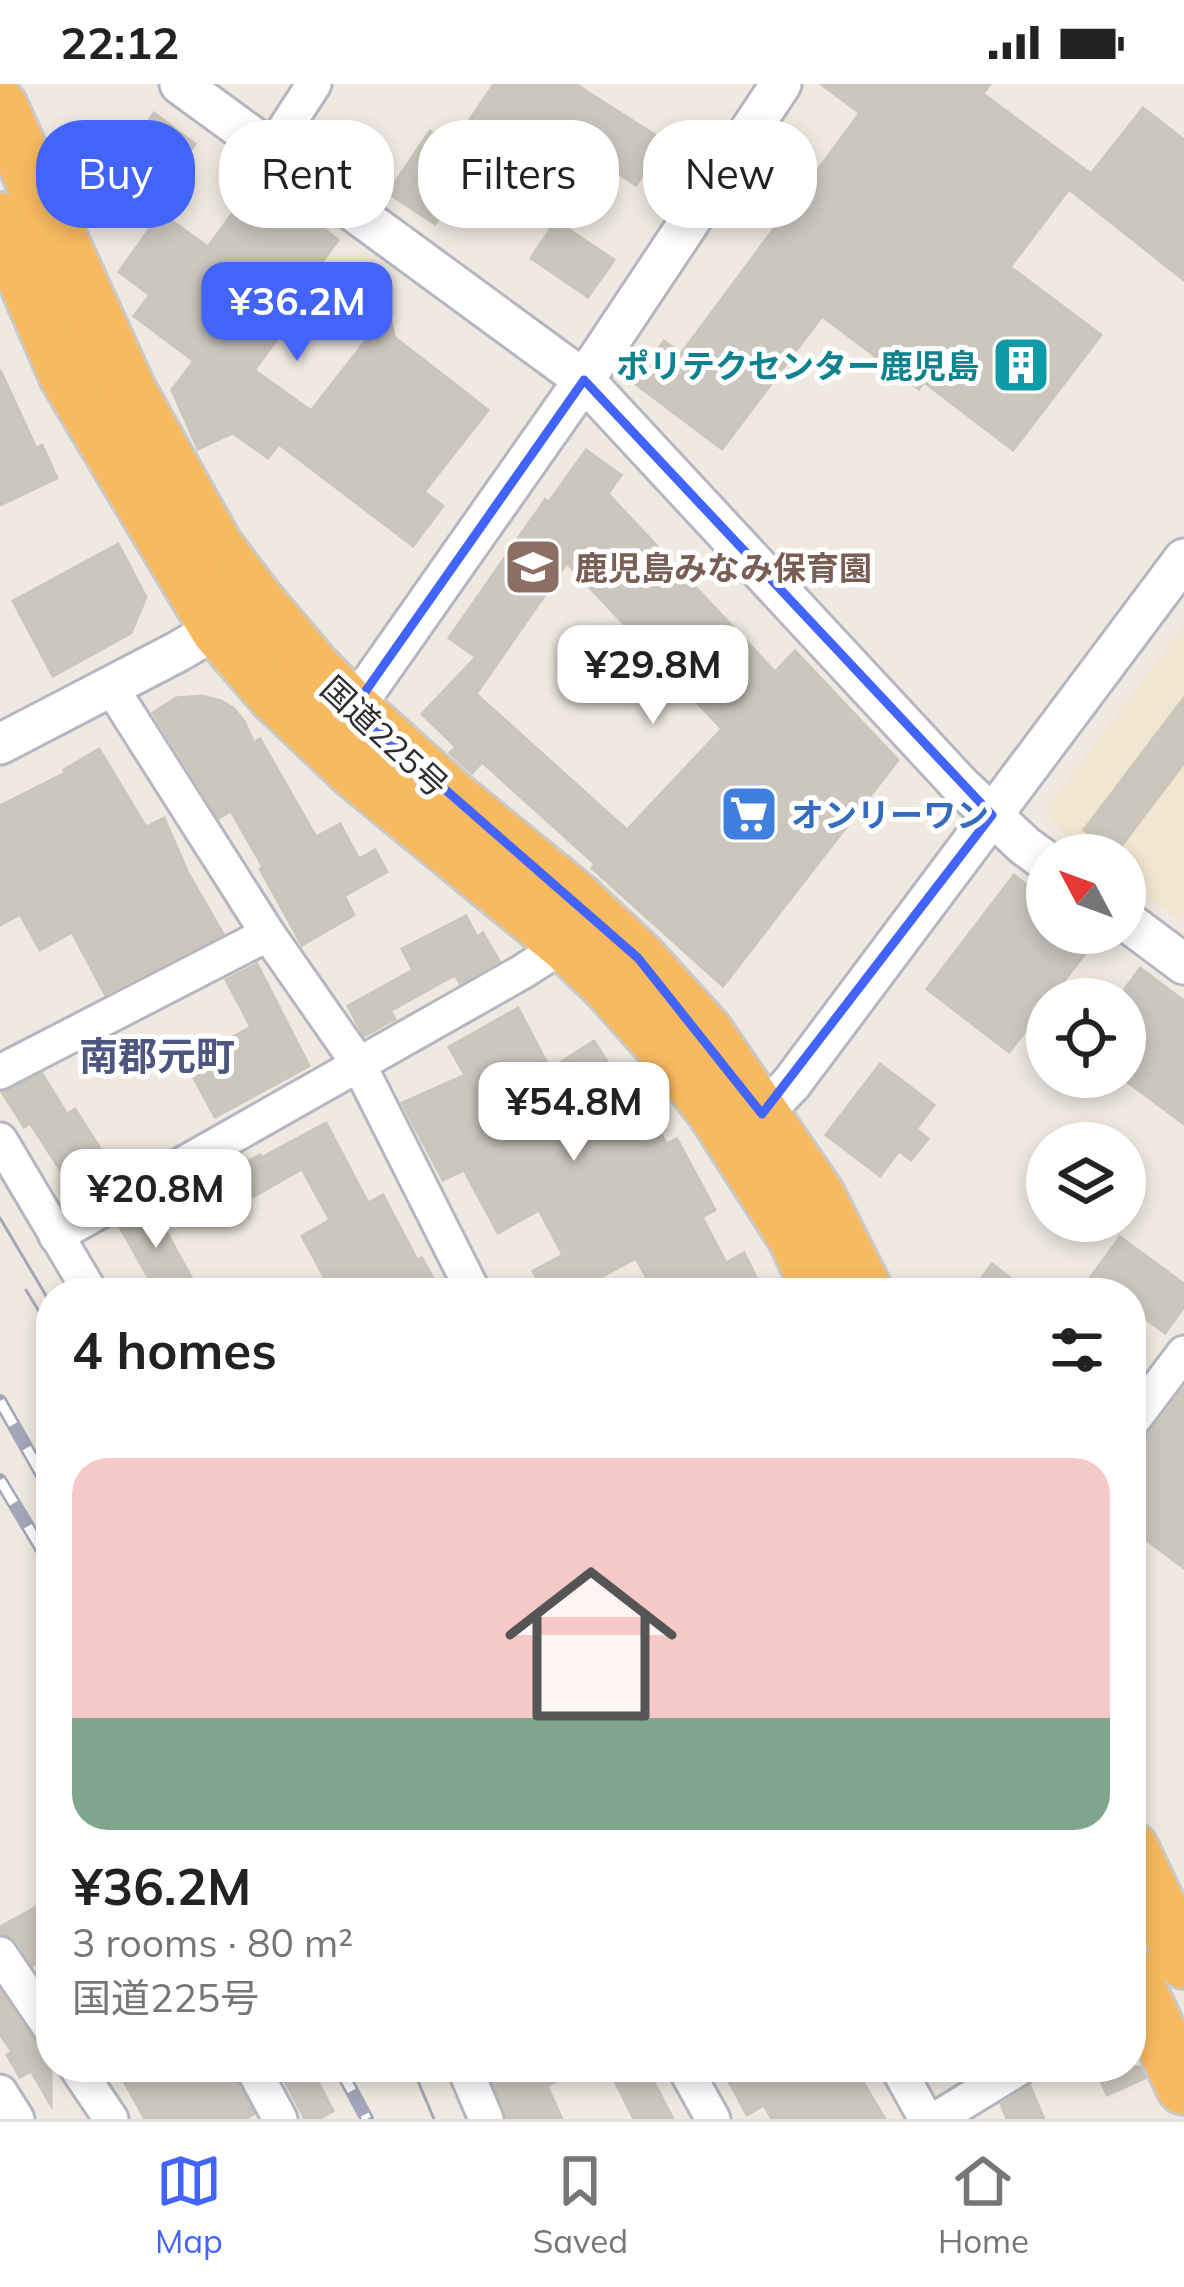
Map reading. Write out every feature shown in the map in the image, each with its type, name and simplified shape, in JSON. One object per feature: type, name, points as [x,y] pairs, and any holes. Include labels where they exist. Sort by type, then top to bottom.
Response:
[{"type":"highway","name":"国道225号","points":[[0,107],[129,392],[215,546],[237,616],[276,696],[355,772],[566,944],[609,985],[714,1110],[796,1238],[814,1278]]},
{"type":"highway","name":"国道225号","points":[[0,220],[67,376],[237,616],[311,667],[453,799],[574,898],[638,958],[705,1032],[762,1114],[818,1197],[858,1278]]},
{"type":"highway","points":[[0,287],[67,376]]},
{"type":"highway","points":[[1146,1881],[1184,1961]]},
{"type":"highway","points":[[1147,1985],[1184,2087]]},
{"type":"street","points":[[180,84],[230,120]]},
{"type":"street","points":[[291,120],[314,84]]},
{"type":"street","points":[[353,709],[584,380],[781,84]]},
{"type":"street","points":[[377,228],[584,380],[946,771],[1026,847]]},
{"type":"street","points":[[762,1114],[791,1084],[1184,559]]},
{"type":"street","points":[[0,744],[237,616]]},
{"type":"street","points":[[111,687],[268,934],[358,1064],[460,1278]]},
{"type":"street","points":[[0,1072],[268,934]]},
{"type":"street","points":[[1146,936],[1184,964]]},
{"type":"street","points":[[56,1236],[566,944]]},
{"type":"street","points":[[0,1140],[82,1278]]},
{"type":"street","points":[[1146,1403],[1184,1352]]},
{"type":"street","points":[[0,1954],[36,2008]]},
{"type":"street","points":[[86,2082],[111,2119]]},
{"type":"street","points":[[260,2082],[280,2119]]},
{"type":"street","points":[[470,2082],[486,2119]]},
{"type":"street","points":[[692,2082],[713,2119]]},
{"type":"street","points":[[905,2082],[926,2119]]},
{"type":"street","points":[[936,2119],[996,2082]]},
{"type":"street","points":[[0,2092],[17,2119]]},
{"type":"highlighted area","points":[[584,380],[992,815],[762,1114],[638,958],[353,709]]},
{"type":"shaded area","points":[[1184,625],[1184,924],[1146,895],[1146,834],[1067,834],[1050,821],[1048,806]]},
{"type":"building","points":[[494,84],[575,84],[643,128],[643,174],[636,185],[619,174],[619,120],[470,120]]},
{"type":"building","points":[[821,84],[990,84],[983,94],[1091,174],[1143,108],[1184,140],[1184,280],[1069,189],[1010,267],[1101,335],[1013,450],[924,382],[919,389],[822,316],[722,449],[633,382],[664,341],[681,354],[775,228],[817,228],[817,171],[860,113]]},
{"type":"building","points":[[418,149],[418,213],[394,197],[394,184]]},
{"type":"building","points":[[150,228],[182,228],[208,247],[222,228],[322,228],[338,240],[310,278],[318,284],[254,370],[311,411],[389,311],[394,337],[488,410],[424,492],[443,506],[413,546],[279,444],[268,458],[233,433],[198,449],[172,390],[194,361],[134,316],[150,295],[119,272]]},
{"type":"building","points":[[551,228],[566,228],[614,260],[588,297],[531,258]]},
{"type":"building","points":[[0,370],[36,448],[42,445],[57,478],[0,505]]},
{"type":"building","points":[[586,450],[621,475],[608,494],[775,672],[795,651],[898,760],[723,986],[482,762],[472,773],[450,753],[456,747],[422,714],[476,657],[449,638],[545,500],[549,502]],"holes":[[[567,563],[722,729],[627,830],[476,694]]]},
{"type":"building","points":[[118,544],[146,597],[131,633],[53,676],[13,601]]},
{"type":"building","points":[[202,696],[233,708],[254,743],[260,739],[316,837],[340,824],[359,859],[375,850],[387,872],[344,896],[354,915],[302,945],[231,811],[219,818],[153,713],[176,698]]},
{"type":"building","points":[[1184,698],[1184,763],[1130,834],[1084,830]]},
{"type":"building","points":[[99,749],[146,827],[164,818],[223,934],[105,994],[72,932],[40,950],[20,914],[0,925],[0,806],[65,773]]},
{"type":"building","points":[[1014,875],[1026,884],[1026,954],[1085,954],[1066,978],[1026,978],[1026,1030],[1009,1052],[927,989]]},
{"type":"building","points":[[466,916],[477,937],[483,933],[499,961],[460,983],[455,975],[390,1011],[395,1019],[364,1036],[348,1006],[413,970],[402,949]]},
{"type":"building","points":[[257,964],[309,1066],[215,1117],[186,1063],[251,1027],[226,980]]},
{"type":"building","points":[[1140,968],[1184,1001],[1184,1124],[1146,1096],[1146,978],[1133,978]]},
{"type":"building","points":[[518,1008],[550,1069],[594,1041],[631,1099],[642,1094],[666,1144],[677,1139],[715,1210],[702,1217],[726,1263],[744,1253],[756,1278],[647,1278],[636,1258],[599,1278],[537,1278],[533,1271],[563,1255],[539,1210],[498,1233],[464,1170],[443,1180],[402,1103],[465,1075],[449,1047]]},
{"type":"building","points":[[880,1064],[934,1105],[916,1129],[928,1139],[911,1160],[899,1151],[880,1176],[826,1135]]},
{"type":"building","points":[[42,1074],[67,1114],[75,1109],[118,1177],[79,1199],[30,1123],[24,1127],[2,1092]]},
{"type":"building","points":[[326,1123],[368,1203],[383,1195],[417,1260],[422,1258],[433,1278],[325,1278],[302,1236],[330,1220],[302,1169],[245,1201],[229,1171]]},
{"type":"building","points":[[152,1206],[191,1278],[149,1278],[119,1225]]},
{"type":"building","points":[[1116,1242],[1127,1242],[1184,1284],[1184,1307],[1165,1333],[1146,1319],[1146,1278],[1090,1278]]},
{"type":"building","points":[[992,1264],[1010,1278],[981,1278]]},
{"type":"building","points":[[1184,1388],[1184,1568],[1146,1539],[1146,1438]]},
{"type":"building","points":[[36,1907],[36,1963],[17,1941],[0,1933],[0,1927]]},
{"type":"building","points":[[0,1991],[36,2043],[36,2080],[31,2071],[20,2077],[0,2034]]},
{"type":"building","points":[[37,2082],[51,2082],[51,2105]]},
{"type":"building","points":[[124,2082],[237,2082],[254,2114],[245,2119],[145,2119]]},
{"type":"building","points":[[286,2082],[318,2082],[333,2111],[305,2119]]},
{"type":"building","points":[[493,2082],[555,2082],[547,2086],[562,2119],[507,2119]]},
{"type":"building","points":[[616,2082],[654,2082],[673,2119],[634,2119]]},
{"type":"building","points":[[729,2082],[863,2082],[885,2119],[772,2119],[764,2105],[747,2115]]},
{"type":"building","points":[[1101,2082],[1136,2082],[1107,2095]]},
{"type":"building","points":[[1030,2086],[1044,2119],[1007,2119],[1001,2104]]},
{"type":"tram line","points":[[0,1218],[36,1279]]},
{"type":"tram line","points":[[26,1290],[36,1306]]},
{"type":"tram line","points":[[418,2082],[434,2119]]},
{"type":"railway","points":[[0,1401],[36,1465]]},
{"type":"railway","points":[[0,1480],[36,1540]]},
{"type":"railway","points":[[347,2082],[367,2119]]},
{"type":"place","name":"ポリテクセンター鹿児島","points":[[1021,365]]},
{"type":"place","name":"鹿児島みなみ保育園","points":[[533,567]]},
{"type":"place","name":"オンリーワン","points":[[749,814]]},
{"type":"district","name":"南郡元町","points":[[157,1055]]}]
